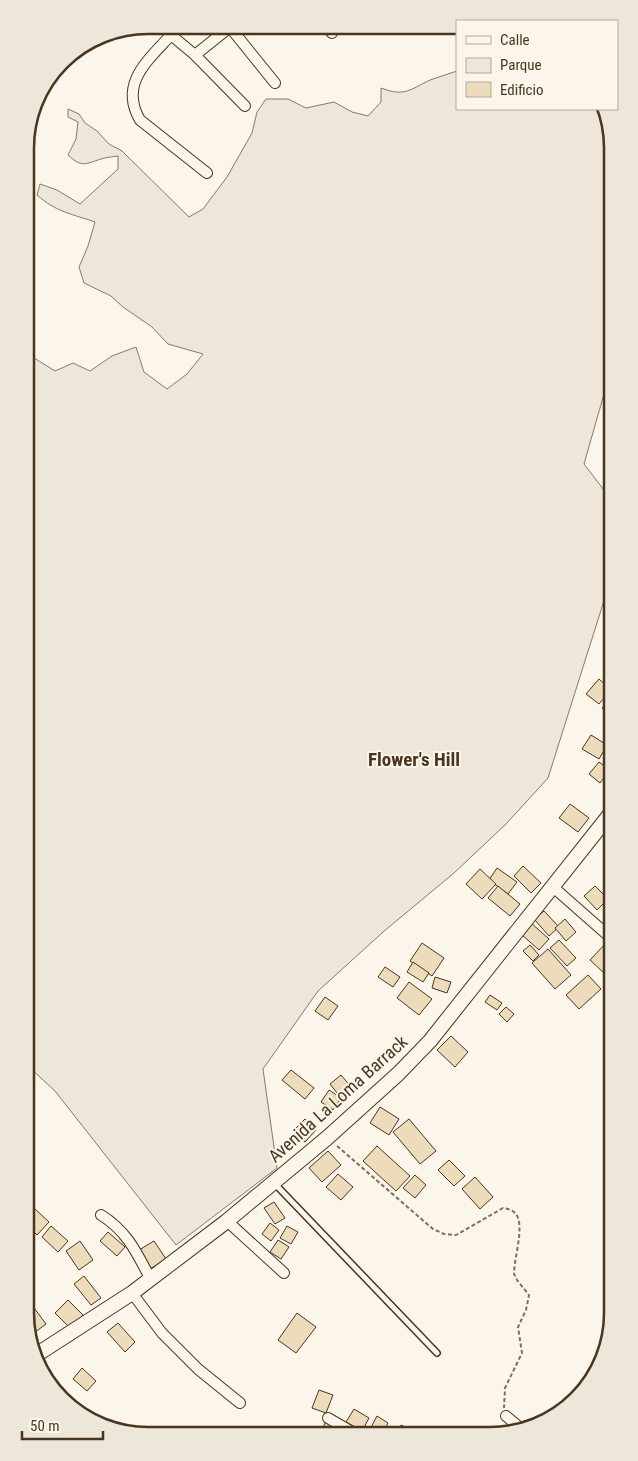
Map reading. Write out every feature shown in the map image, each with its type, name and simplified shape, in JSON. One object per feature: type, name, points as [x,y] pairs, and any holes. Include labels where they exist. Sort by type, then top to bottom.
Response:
[{"type":"main road","name":"Avenida La Loma Barrack","points":[[41,1352],[151,1280],[227,1221],[327,1138],[398,1074],[430,1041],[604,823]]},
{"type":"street","points":[[195,55],[220,34]]},
{"type":"street","points":[[236,34],[275,83]]},
{"type":"street","points":[[207,173],[140,120],[133,108],[132,94],[137,77],[146,62],[171,36],[195,55],[246,106]]},
{"type":"street","points":[[553,887],[604,931]]},
{"type":"street","points":[[100,1215],[114,1223],[123,1233],[132,1245],[151,1280]]},
{"type":"street","points":[[227,1221],[284,1273]]},
{"type":"street","points":[[132,1293],[162,1334],[198,1369],[240,1403]]},
{"type":"street","points":[[506,1416],[516,1424]]},
{"type":"street","points":[[328,1418],[344,1427]]},
{"type":"lane","points":[[273,1183],[437,1353]]},
{"type":"path","points":[[327,1138],[433,1229],[444,1234],[456,1235],[503,1208],[512,1210],[518,1217],[520,1228],[514,1274],[529,1295],[526,1310],[518,1327],[522,1353],[505,1388],[503,1406],[506,1416]]},
{"type":"green space","points":[[456,71],[456,110],[598,110],[604,148],[604,394],[584,464],[604,490],[604,601],[548,778],[506,824],[454,873],[383,932],[318,991],[263,1069],[277,1168],[176,1245],[55,1091],[34,1072],[34,358],[55,371],[73,363],[90,371],[112,356],[136,347],[144,372],[167,389],[187,374],[203,354],[168,344],[152,327],[123,307],[111,296],[84,283],[79,267],[95,222],[58,209],[37,195],[40,184],[57,190],[80,204],[118,169],[118,156],[84,164],[77,162],[68,155],[76,139],[78,122],[68,117],[68,109],[79,114],[85,123],[97,131],[109,144],[122,151],[189,217],[203,209],[227,177],[252,133],[257,112],[266,99],[288,99],[306,108],[334,102],[352,112],[368,116],[381,102],[381,88],[402,92]]},
{"type":"building","points":[[599,679],[604,684],[604,698],[599,704],[586,694]]},
{"type":"building","points":[[591,735],[604,743],[604,750],[599,759],[582,749]]},
{"type":"building","points":[[599,762],[604,766],[604,778],[600,783],[589,774]]},
{"type":"building","points":[[570,804],[589,818],[578,832],[559,818]]},
{"type":"building","points":[[523,866],[541,883],[531,893],[514,876]]},
{"type":"building","points":[[497,868],[517,882],[508,894],[489,880]]},
{"type":"building","points":[[480,869],[496,884],[482,899],[466,884]]},
{"type":"building","points":[[498,886],[520,904],[510,916],[488,898]]},
{"type":"building","points":[[595,886],[604,895],[604,903],[597,910],[584,896]]},
{"type":"building","points":[[544,911],[559,927],[549,936],[534,919]]},
{"type":"building","points":[[565,919],[576,932],[566,941],[555,928]]},
{"type":"building","points":[[531,923],[549,939],[539,950],[521,934]]},
{"type":"building","points":[[559,940],[576,958],[567,966],[550,948]]},
{"type":"building","points":[[422,943],[444,958],[432,976],[410,961]]},
{"type":"building","points":[[530,945],[539,955],[533,961],[523,951]]},
{"type":"building","points":[[604,945],[604,973],[590,960]]},
{"type":"building","points":[[548,949],[571,975],[555,989],[532,963]]},
{"type":"building","points":[[413,962],[429,973],[423,982],[407,972]]},
{"type":"building","points":[[385,967],[400,977],[393,987],[378,977]]},
{"type":"building","points":[[588,975],[601,989],[579,1009],[566,995]]},
{"type":"building","points":[[435,977],[451,982],[447,993],[432,988]]},
{"type":"building","points":[[409,982],[432,999],[419,1015],[397,998]]},
{"type":"building","points":[[490,995],[502,1003],[497,1010],[485,1002]]},
{"type":"building","points":[[325,997],[338,1006],[328,1020],[315,1011]]},
{"type":"building","points":[[506,1007],[514,1014],[507,1022],[499,1014]]},
{"type":"building","points":[[451,1036],[468,1052],[455,1067],[437,1050]]},
{"type":"building","points":[[291,1070],[314,1088],[305,1099],[282,1080]]},
{"type":"building","points":[[341,1075],[352,1088],[341,1098],[330,1084]]},
{"type":"building","points":[[329,1090],[341,1098],[333,1110],[321,1102]]},
{"type":"building","points":[[380,1107],[399,1119],[389,1135],[370,1123]]},
{"type":"building","points":[[305,1119],[316,1130],[305,1142],[293,1131]]},
{"type":"building","points":[[409,1119],[436,1151],[420,1164],[393,1132]]},
{"type":"building","points":[[377,1146],[410,1176],[396,1191],[363,1161]]},
{"type":"building","points":[[328,1151],[341,1165],[322,1182],[309,1168]]},
{"type":"building","points":[[449,1160],[465,1176],[454,1186],[438,1170]]},
{"type":"building","points":[[338,1174],[353,1187],[341,1200],[326,1187]]},
{"type":"building","points":[[415,1175],[426,1185],[415,1198],[403,1188]]},
{"type":"building","points":[[475,1177],[493,1197],[480,1209],[462,1189]]},
{"type":"building","points":[[274,1202],[285,1218],[275,1224],[264,1208]]},
{"type":"building","points":[[34,1208],[49,1222],[37,1235],[34,1232]]},
{"type":"building","points":[[270,1223],[279,1230],[271,1241],[262,1234]]},
{"type":"building","points":[[51,1226],[68,1241],[58,1252],[42,1237]]},
{"type":"building","points":[[287,1226],[298,1232],[291,1244],[280,1238]]},
{"type":"building","points":[[108,1232],[125,1247],[117,1256],[100,1241]]},
{"type":"building","points":[[278,1240],[289,1247],[281,1259],[270,1252]]},
{"type":"building","points":[[80,1241],[93,1260],[79,1270],[66,1251]]},
{"type":"building","points":[[154,1241],[166,1259],[150,1269],[139,1250]]},
{"type":"building","points":[[84,1276],[101,1298],[91,1305],[74,1284]]},
{"type":"building","points":[[68,1300],[83,1315],[70,1328],[55,1313]]},
{"type":"building","points":[[34,1308],[46,1324],[36,1332]]},
{"type":"building","points":[[297,1313],[316,1327],[296,1353],[278,1340]]},
{"type":"building","points":[[118,1323],[135,1342],[125,1352],[107,1332]]},
{"type":"building","points":[[82,1368],[96,1381],[87,1391],[73,1379]]},
{"type":"building","points":[[319,1390],[333,1395],[326,1413],[312,1408]]},
{"type":"building","points":[[354,1409],[369,1418],[364,1427],[355,1427],[346,1422]]},
{"type":"building","points":[[377,1416],[388,1423],[386,1427],[371,1427]]},
{"type":"building","points":[[326,1422],[333,1427],[323,1427]]},
{"type":"district","name":"Flower's Hill","points":[[414,759]]}]
